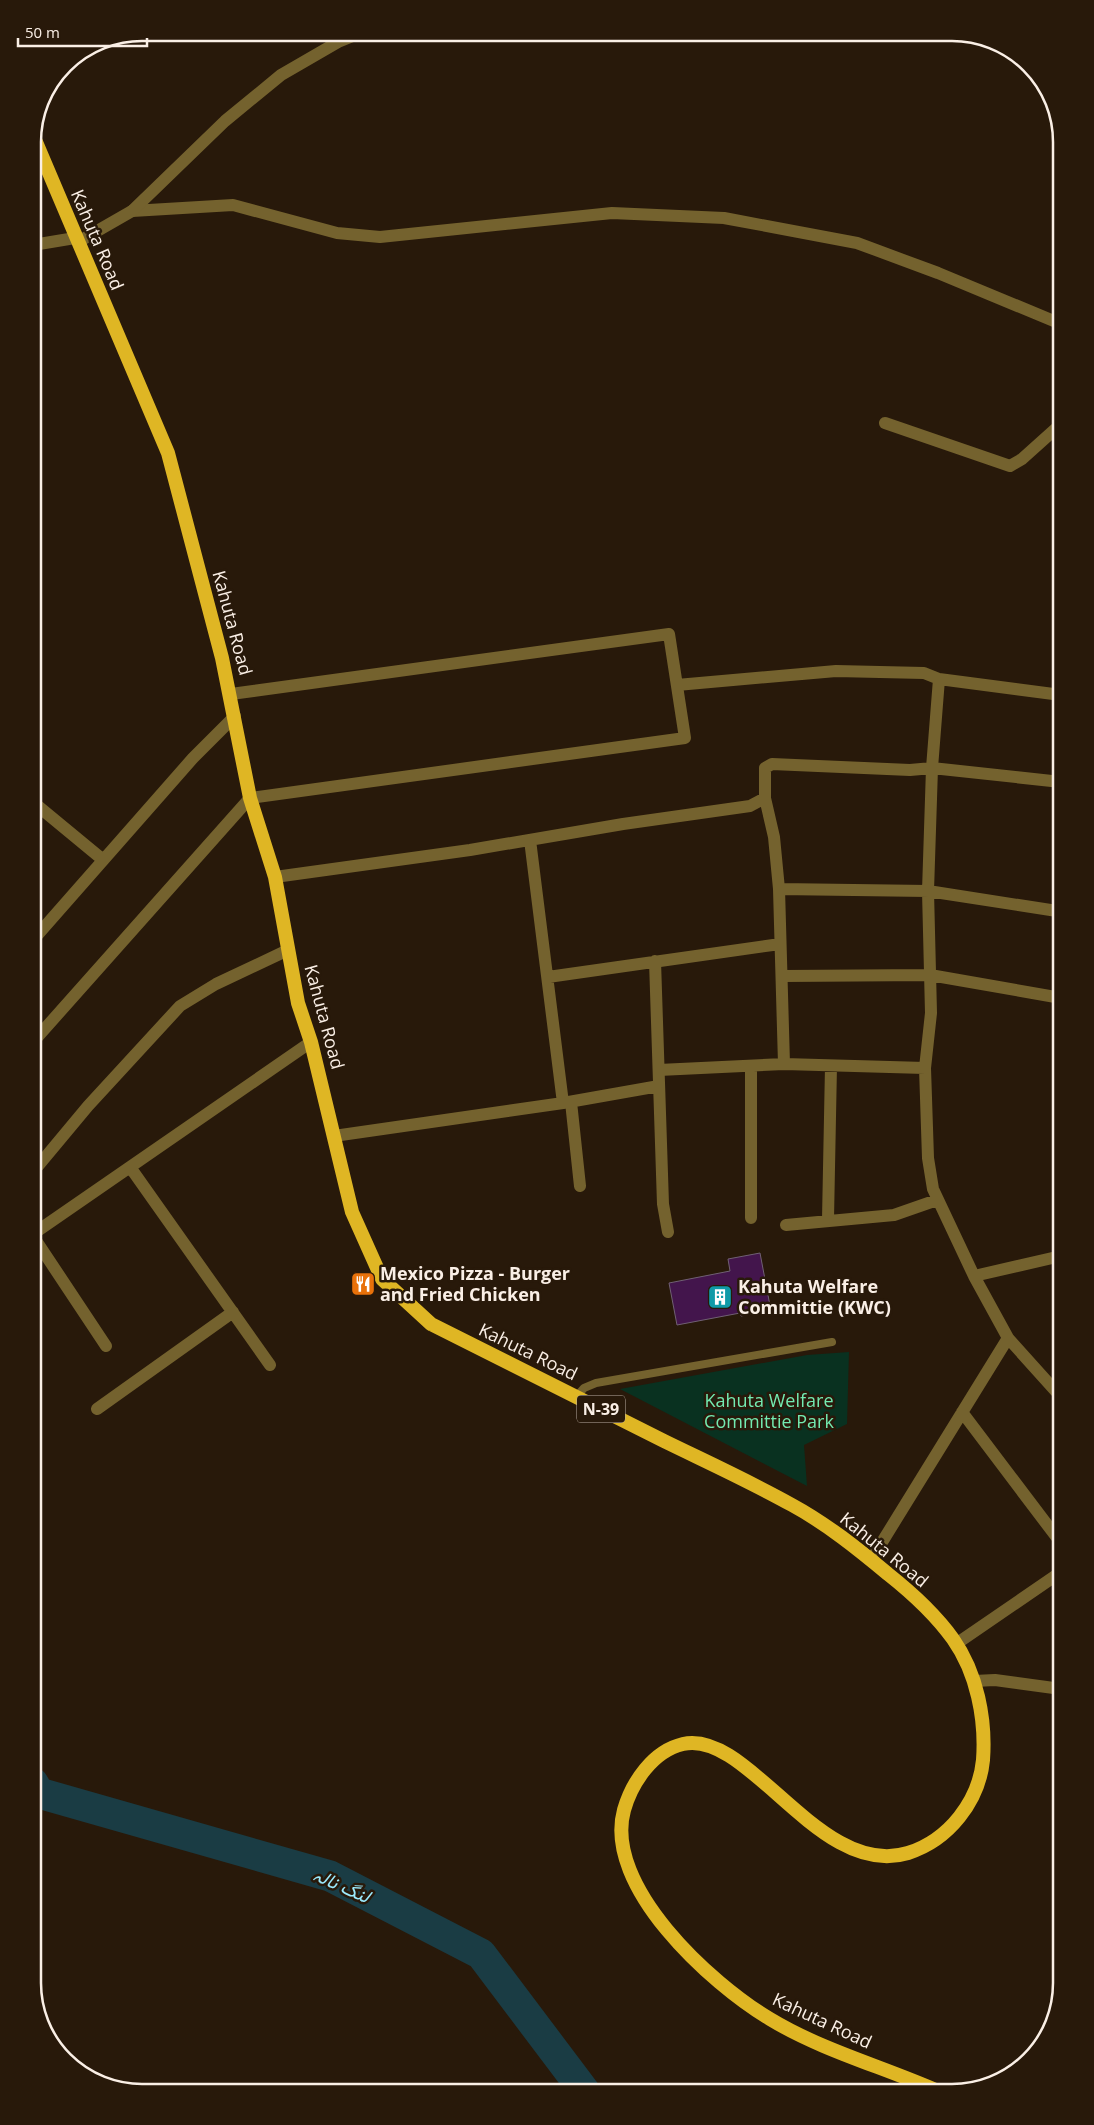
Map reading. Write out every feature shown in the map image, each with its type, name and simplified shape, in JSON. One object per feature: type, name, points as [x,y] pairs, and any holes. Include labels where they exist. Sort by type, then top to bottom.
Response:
[{"type":"highway","name":"Kahuta Road","points":[[41,155],[168,453],[230,694],[250,798],[275,877],[298,1003],[311,1042],[352,1212],[382,1278],[431,1324],[795,1506],[871,1560],[936,1618],[956,1644],[974,1681],[982,1712],[984,1740],[980,1780],[970,1803],[956,1822],[940,1835],[907,1853],[881,1856],[855,1850],[826,1833],[784,1801],[739,1762],[719,1749],[700,1743],[683,1744],[667,1750],[654,1759],[628,1798],[621,1822],[622,1848],[630,1872],[642,1895],[658,1920],[703,1967],[770,2019],[828,2049],[923,2084]]},
{"type":"street","points":[[41,244],[76,240],[132,211],[225,121],[281,75],[340,41]]},
{"type":"street","points":[[132,211],[233,205],[338,233],[380,237],[612,212],[724,218],[857,243],[938,272],[1053,320]]},
{"type":"street","points":[[885,423],[1010,466],[1022,459],[1053,432]]},
{"type":"street","points":[[41,1033],[250,798],[685,738],[669,634],[230,694]]},
{"type":"street","points":[[677,685],[836,671],[924,673],[939,679],[1053,694]]},
{"type":"street","points":[[939,679],[932,768],[928,890],[931,1013],[925,1068],[928,1158],[932,1189],[974,1276],[1008,1338],[1053,1387]]},
{"type":"street","points":[[41,931],[192,758],[235,716]]},
{"type":"street","points":[[784,1064],[779,889],[774,837],[765,798],[765,768],[772,764],[910,770],[932,768],[1053,781]]},
{"type":"street","points":[[275,877],[750,806],[765,798]]},
{"type":"street","points":[[41,809],[102,860]]},
{"type":"street","points":[[530,840],[548,977],[580,1186]]},
{"type":"street","points":[[779,889],[928,890],[1053,910]]},
{"type":"street","points":[[548,977],[780,944]]},
{"type":"street","points":[[41,1162],[88,1106],[180,1006],[216,984],[288,950]]},
{"type":"street","points":[[655,961],[663,1204],[668,1232]]},
{"type":"street","points":[[782,976],[930,976],[1053,996]]},
{"type":"street","points":[[41,1229],[311,1042]]},
{"type":"street","points":[[659,1070],[784,1064],[925,1068]]},
{"type":"street","points":[[751,1066],[751,1218]]},
{"type":"street","points":[[828,1219],[831,1066]]},
{"type":"street","points":[[334,1136],[567,1103],[659,1086]]},
{"type":"street","points":[[130,1167],[270,1365]]},
{"type":"street","points":[[786,1224],[894,1215],[937,1200]]},
{"type":"street","points":[[41,1247],[106,1346]]},
{"type":"street","points":[[974,1276],[1053,1258]]},
{"type":"street","points":[[97,1408],[233,1312]]},
{"type":"street","points":[[871,1560],[1008,1338]]},
{"type":"street","points":[[962,1412],[1053,1531]]},
{"type":"street","points":[[956,1644],[1053,1578]]},
{"type":"street","points":[[974,1681],[995,1680],[1053,1687]]},
{"type":"lane","points":[[576,1397],[584,1388],[596,1383],[832,1342]]},
{"type":"green space","name":"Kahuta Welfare Committie Park","points":[[849,1352],[847,1424],[804,1445],[807,1486],[620,1389],[807,1355]]},
{"type":"building","name":"Kahuta Welfare Committie (KWC)","points":[[760,1253],[771,1311],[741,1316],[740,1313],[677,1325],[669,1283],[730,1271],[728,1259]]},
{"type":"waterway","name":"لنگ نالہ","points":[[41,1794],[330,1876],[481,1954],[579,2084]]},
{"type":"place","name":"Mexico Pizza - Burger and Fried Chicken","points":[[363,1284]]},
{"type":"place","name":"Kahuta Welfare Committie (KWC)","points":[[720,1297]]}]
